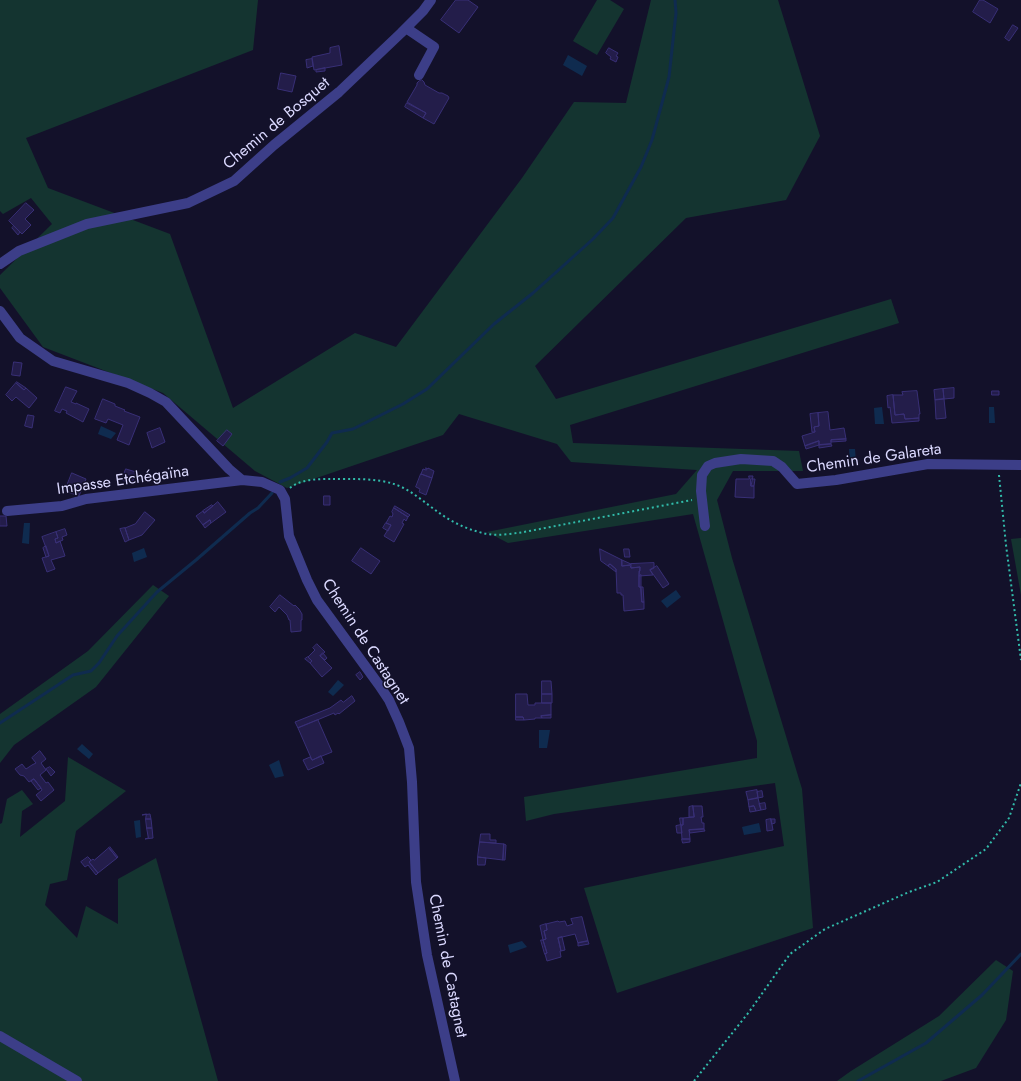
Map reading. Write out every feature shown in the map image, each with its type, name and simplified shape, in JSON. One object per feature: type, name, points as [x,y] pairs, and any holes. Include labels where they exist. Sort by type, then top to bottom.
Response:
[{"type":"street","name":"Chemin de Bosquet","points":[[0,264],[19,251],[87,224],[188,203],[234,181],[274,145],[339,92],[423,11],[431,0]]},
{"type":"street","points":[[406,28],[434,47],[419,75]]},
{"type":"street","points":[[0,312],[20,338],[53,361],[128,383],[166,402],[229,469],[242,480],[262,482],[280,490],[283,494]]},
{"type":"street","name":"Chemin de Galareta","points":[[705,526],[701,491],[702,475],[708,466],[715,463],[741,459],[773,461],[782,467],[798,484],[836,480],[928,464],[1021,465]]},
{"type":"street","name":"Impasse Etchégaïna","points":[[7,511],[62,506],[86,499],[242,480]]},
{"type":"street","name":"Chemin de Castagnet","points":[[283,494],[285,499],[289,536],[307,580],[317,600],[389,700],[409,748],[418,889],[427,955],[455,1081]]},
{"type":"street","points":[[0,1036],[77,1081]]},
{"type":"path","points":[[998,464],[1006,545],[1021,660]]},
{"type":"path","points":[[283,494],[295,484],[312,479],[383,481],[401,487],[438,513],[461,526],[481,533],[500,535],[702,498]]},
{"type":"path","points":[[694,1081],[749,1012],[790,954],[825,929],[909,892],[937,882],[986,849],[1009,818],[1021,783]]},
{"type":"green space","points":[[0,0],[258,0],[253,50],[26,138],[48,188],[170,234],[233,408],[355,333],[396,347],[522,178],[574,102],[626,103],[651,0],[778,0],[820,136],[786,200],[686,218],[535,366],[556,399],[891,299],[899,323],[570,425],[573,443],[799,451],[803,471],[733,471],[717,500],[732,558],[802,789],[813,928],[617,993],[584,888],[784,846],[775,783],[554,814],[526,821],[524,797],[757,758],[757,741],[693,514],[508,543],[487,532],[676,494],[697,470],[571,462],[557,444],[459,414],[443,435],[287,488],[255,471],[163,393],[43,347],[0,288],[0,275],[52,224],[31,198],[3,214],[0,211]]},
{"type":"green space","points":[[597,0],[610,0],[624,9],[597,55],[573,41]]},
{"type":"green space","points":[[1021,538],[1021,595],[1011,539]]},
{"type":"green space","points":[[153,585],[169,596],[96,687],[14,745],[0,763],[0,714],[88,651]]},
{"type":"green space","points":[[68,757],[126,791],[76,831],[67,880],[50,884],[45,905],[77,938],[86,906],[118,924],[118,879],[156,858],[218,1081],[0,1081],[0,824],[2,823],[7,799],[22,790],[33,804],[22,811],[20,837],[65,801]]},
{"type":"green space","points":[[996,960],[1013,971],[1006,1020],[976,1068],[941,1081],[837,1081],[939,1016]]},
{"type":"water","points":[[568,55],[587,66],[582,76],[563,65]]},
{"type":"water","points":[[882,407],[884,424],[875,424],[874,408]]},
{"type":"water","points":[[989,407],[994,407],[995,423],[989,423]]},
{"type":"water","points":[[101,426],[116,433],[111,439],[98,434]]},
{"type":"water","points":[[849,449],[855,449],[856,462],[850,462]]},
{"type":"water","points":[[24,523],[30,523],[29,544],[22,543]]},
{"type":"water","points":[[144,548],[147,557],[134,562],[132,553]]},
{"type":"water","points":[[676,590],[681,597],[667,608],[661,601]]},
{"type":"water","points":[[338,680],[344,685],[333,696],[328,692]]},
{"type":"water","points":[[539,730],[550,730],[547,748],[539,748]]},
{"type":"water","points":[[82,744],[93,754],[89,759],[77,749]]},
{"type":"water","points":[[279,760],[284,776],[275,778],[269,765]]},
{"type":"water","points":[[140,820],[141,837],[136,838],[134,821]]},
{"type":"water","points":[[759,823],[761,832],[744,835],[742,827]]},
{"type":"water","points":[[522,941],[527,947],[510,953],[508,945]]},
{"type":"building","points":[[456,0],[468,0],[478,7],[459,33],[441,20]]},
{"type":"building","points":[[980,0],[983,0],[998,9],[990,23],[973,12]]},
{"type":"building","points":[[1013,25],[1018,28],[1009,41],[1005,38]]},
{"type":"building","points":[[339,46],[342,65],[314,70],[312,57],[330,53],[330,48]]},
{"type":"building","points":[[609,48],[618,53],[616,56],[618,57],[616,62],[610,59],[611,57],[606,53]]},
{"type":"building","points":[[312,59],[313,66],[307,68],[306,60]]},
{"type":"building","points":[[325,68],[325,71],[316,72],[316,70]]},
{"type":"building","points":[[281,73],[296,76],[292,92],[278,89]]},
{"type":"building","points":[[422,80],[425,85],[448,96],[449,98],[434,124],[423,118],[426,113],[407,102],[417,83]]},
{"type":"building","points":[[407,103],[426,113],[423,118],[405,107]]},
{"type":"building","points":[[26,203],[34,210],[25,219],[31,225],[22,234],[9,221]]},
{"type":"building","points":[[14,226],[20,232],[18,235],[12,228]]},
{"type":"building","points":[[14,362],[22,363],[20,376],[12,375]]},
{"type":"building","points":[[17,382],[26,388],[24,390],[16,383]]},
{"type":"building","points":[[16,383],[24,390],[26,388],[37,398],[29,408],[16,397],[12,401],[6,395]]},
{"type":"building","points":[[66,387],[77,391],[71,402],[89,409],[83,422],[66,413],[67,411],[62,409],[60,413],[55,411]]},
{"type":"building","points":[[954,388],[954,398],[944,399],[943,389]]},
{"type":"building","points":[[943,389],[944,399],[935,400],[934,390]]},
{"type":"building","points":[[917,391],[920,414],[919,418],[905,419],[904,414],[895,415],[893,395],[903,395],[902,392]]},
{"type":"building","points":[[992,391],[999,391],[999,395],[992,395]]},
{"type":"building","points":[[893,395],[895,415],[904,414],[905,419],[919,418],[919,421],[892,423],[890,407],[888,408],[887,396]]},
{"type":"building","points":[[103,399],[115,404],[115,406],[125,410],[124,411],[140,417],[129,445],[117,440],[123,425],[108,419],[106,423],[95,419]]},
{"type":"building","points":[[944,399],[946,418],[936,419],[935,400]]},
{"type":"building","points":[[828,412],[830,430],[844,428],[846,439],[831,440],[831,444],[819,445],[819,441],[805,446],[802,436],[815,432],[814,427],[819,426],[818,413]]},
{"type":"building","points":[[818,413],[819,426],[814,427],[815,432],[812,432],[810,414]]},
{"type":"building","points":[[28,415],[34,416],[32,428],[25,426]]},
{"type":"building","points":[[160,428],[165,442],[152,448],[147,433]]},
{"type":"building","points":[[227,430],[232,434],[223,446],[217,441]]},
{"type":"building","points":[[846,439],[846,441],[831,442],[831,440]]},
{"type":"building","points":[[819,441],[819,445],[806,449],[805,446]]},
{"type":"building","points":[[831,444],[832,446],[819,448],[819,445]]},
{"type":"building","points":[[426,468],[434,471],[432,478],[421,474],[423,469],[426,470]]},
{"type":"building","points":[[126,469],[136,472],[132,484],[122,480]]},
{"type":"building","points":[[72,473],[86,479],[79,496],[65,491]]},
{"type":"building","points":[[421,474],[432,478],[426,495],[419,492],[420,489],[416,487]]},
{"type":"building","points":[[749,476],[753,476],[751,486],[754,486],[754,498],[735,497],[736,479],[749,479]]},
{"type":"building","points":[[751,479],[755,479],[754,486],[751,486]]},
{"type":"building","points":[[324,496],[330,496],[330,505],[324,505]]},
{"type":"building","points":[[218,502],[226,512],[211,523],[210,520],[203,525],[196,516],[203,511],[204,513]]},
{"type":"building","points":[[212,505],[213,506],[204,513],[203,511]]},
{"type":"building","points":[[395,506],[410,515],[408,517],[394,508]]},
{"type":"building","points":[[394,508],[408,517],[406,521],[404,519],[402,523],[404,524],[394,542],[384,536],[391,525],[386,523],[390,516],[392,517]]},
{"type":"building","points":[[145,512],[155,520],[142,535],[129,540],[125,528],[135,524]]},
{"type":"building","points":[[0,516],[6,516],[7,526],[0,526]]},
{"type":"building","points":[[210,520],[211,523],[205,528],[203,525]]},
{"type":"building","points":[[386,523],[391,525],[388,531],[383,528]]},
{"type":"building","points":[[125,528],[129,540],[125,542],[120,529]]},
{"type":"building","points":[[65,529],[67,535],[62,537],[63,540],[56,543],[55,539],[58,538],[56,532]]},
{"type":"building","points":[[56,532],[58,538],[55,539],[56,543],[60,541],[65,556],[51,560],[55,569],[47,572],[42,558],[49,556],[42,537]]},
{"type":"building","points":[[46,546],[49,556],[46,557],[43,548]]},
{"type":"building","points":[[361,548],[380,561],[371,574],[352,561]]},
{"type":"building","points":[[600,549],[622,560],[622,566],[630,565],[631,568],[640,567],[639,587],[641,587],[644,609],[624,611],[623,595],[621,595],[621,593],[617,593],[616,569],[610,564],[608,566],[601,561]]},
{"type":"building","points":[[624,549],[629,549],[630,557],[625,557]]},
{"type":"building","points":[[622,560],[631,564],[622,566]]},
{"type":"building","points":[[654,563],[654,568],[650,570],[653,575],[639,576],[640,567],[631,568],[631,564]]},
{"type":"building","points":[[610,564],[616,569],[616,572],[608,566]]},
{"type":"building","points":[[657,566],[669,584],[663,588],[650,570]]},
{"type":"building","points":[[641,575],[641,587],[639,587],[639,576]]},
{"type":"building","points":[[641,587],[643,587],[644,602],[642,602]]},
{"type":"building","points":[[280,595],[294,606],[295,605],[302,614],[301,631],[291,632],[290,620],[287,615],[279,607],[275,612],[270,607]]},
{"type":"building","points":[[317,644],[325,652],[320,656],[332,668],[322,677],[310,663],[312,661],[308,657],[315,650],[313,648]]},
{"type":"building","points":[[323,653],[327,658],[325,660],[320,656]]},
{"type":"building","points":[[308,657],[312,661],[310,663],[305,659]]},
{"type":"building","points":[[360,672],[363,677],[360,680],[356,675]]},
{"type":"building","points":[[542,681],[551,681],[552,694],[542,694]]},
{"type":"building","points":[[516,694],[527,694],[528,705],[535,705],[535,703],[551,703],[551,715],[541,716],[542,718],[524,720],[523,717],[516,717]]},
{"type":"building","points":[[542,694],[552,694],[552,703],[542,703]]},
{"type":"building","points":[[352,696],[355,701],[339,714],[338,713],[335,715],[334,713],[298,728],[295,722],[330,708],[341,700],[343,702]]},
{"type":"building","points":[[551,715],[551,718],[542,718],[541,716]]},
{"type":"building","points":[[516,717],[523,717],[524,720],[516,720]]},
{"type":"building","points":[[318,720],[332,752],[312,760],[298,728]]},
{"type":"building","points":[[40,751],[46,759],[41,763],[46,770],[40,775],[54,790],[41,801],[36,795],[42,790],[34,779],[29,782],[15,769],[22,764],[26,769],[36,763],[32,758]]},
{"type":"building","points":[[321,756],[324,763],[308,770],[303,760],[310,757],[312,760]]},
{"type":"building","points":[[50,767],[55,772],[51,776],[46,769]]},
{"type":"building","points":[[34,779],[41,788],[38,790],[31,781]]},
{"type":"building","points":[[757,790],[758,798],[748,800],[746,792]]},
{"type":"building","points":[[762,791],[763,797],[758,798],[757,792]]},
{"type":"building","points":[[758,798],[761,810],[756,811],[754,806],[749,807],[748,800]]},
{"type":"building","points":[[765,803],[766,809],[761,810],[759,804]]},
{"type":"building","points":[[693,806],[702,806],[703,817],[701,817],[702,823],[704,823],[704,829],[689,830],[690,839],[682,839],[681,825],[683,825],[683,818],[694,817]]},
{"type":"building","points":[[693,806],[694,817],[689,817],[689,807]]},
{"type":"building","points":[[754,806],[756,811],[750,812],[749,807]]},
{"type":"building","points":[[146,814],[150,814],[151,819],[146,819]]},
{"type":"building","points":[[680,818],[683,818],[683,825],[681,825]]},
{"type":"building","points":[[146,819],[151,819],[152,828],[147,828]]},
{"type":"building","points":[[771,819],[773,830],[767,831],[766,820]]},
{"type":"building","points":[[771,819],[775,819],[775,823],[772,824]]},
{"type":"building","points":[[681,825],[682,833],[677,833],[676,826]]},
{"type":"building","points":[[147,828],[152,828],[153,838],[145,839],[148,838]]},
{"type":"building","points":[[704,829],[705,831],[690,833],[689,830]]},
{"type":"building","points":[[481,834],[490,834],[490,840],[496,840],[496,843],[480,842]]},
{"type":"building","points":[[682,839],[690,839],[690,842],[683,843]]},
{"type":"building","points":[[480,842],[504,844],[503,860],[478,857]]},
{"type":"building","points":[[504,844],[506,845],[505,860],[503,860]]},
{"type":"building","points":[[110,847],[118,857],[117,858],[109,848]]},
{"type":"building","points":[[109,848],[117,858],[98,873],[89,862],[93,859],[94,860]]},
{"type":"building","points":[[88,857],[91,860],[89,862],[98,873],[96,875],[88,865],[85,867],[81,862]]},
{"type":"building","points":[[478,857],[486,858],[485,865],[478,865]]},
{"type":"building","points":[[582,917],[588,941],[578,943],[575,934],[558,938],[561,957],[547,961],[545,954],[547,953],[543,940],[546,939],[544,931],[547,930],[546,924],[565,921],[567,926],[573,924],[571,919]]},
{"type":"building","points":[[546,924],[547,930],[544,931],[546,939],[543,940],[540,926]]},
{"type":"building","points":[[562,937],[565,950],[561,951],[558,938]]},
{"type":"building","points":[[541,940],[543,940],[547,953],[545,954]]},
{"type":"building","points":[[588,941],[589,944],[578,946],[578,943]]},
{"type":"waterway","points":[[280,482],[307,468],[332,433],[353,429],[403,404],[427,389],[494,324],[533,293],[593,239],[613,218],[641,167],[652,140],[669,77],[676,13],[675,0]]},
{"type":"waterway","points":[[0,723],[73,675],[91,671],[99,663],[117,636],[157,592],[250,513],[258,508],[272,493]]},
{"type":"waterway","points":[[858,1081],[926,1043],[982,995],[1021,954]]}]
